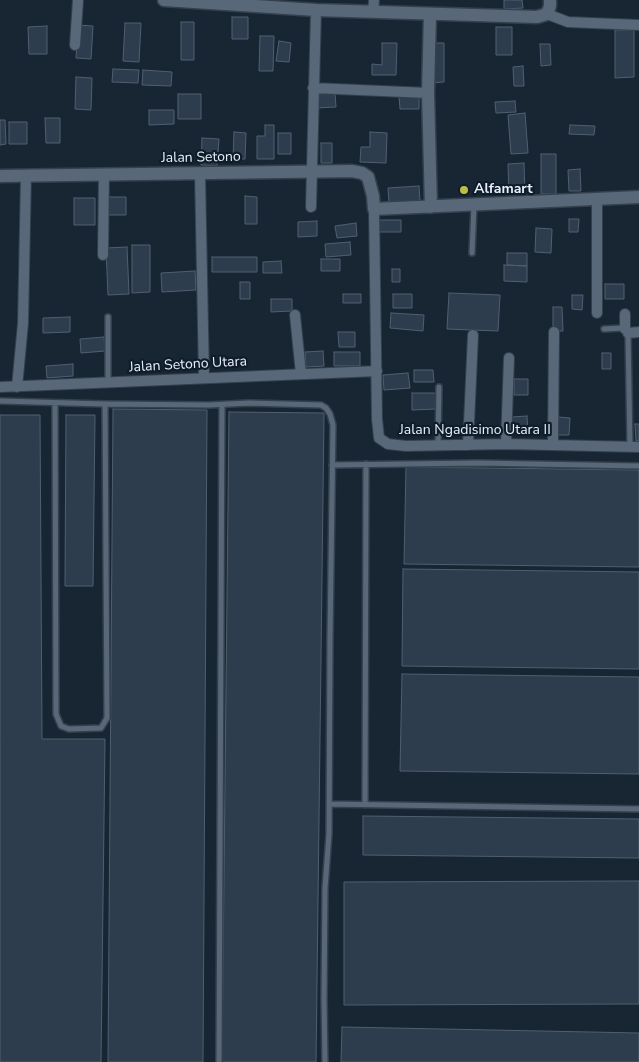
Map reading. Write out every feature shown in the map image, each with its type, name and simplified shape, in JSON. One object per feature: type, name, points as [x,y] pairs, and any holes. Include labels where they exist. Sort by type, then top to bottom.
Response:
[{"type":"street","points":[[75,45],[78,0]]},
{"type":"street","points":[[164,0],[278,4],[316,10],[373,6],[430,14],[537,17],[547,14],[568,22],[639,25]]},
{"type":"street","points":[[547,14],[550,0]]},
{"type":"street","points":[[311,207],[313,172],[312,88],[316,10]]},
{"type":"street","points":[[430,14],[428,93],[431,207]]},
{"type":"street","points":[[312,88],[428,93]]},
{"type":"street","name":"Jalan Setono","points":[[0,176],[352,171],[362,173],[368,177],[372,189],[374,209]]},
{"type":"street","points":[[103,255],[104,174]]},
{"type":"street","points":[[200,174],[204,378]]},
{"type":"street","points":[[17,386],[23,323],[26,175]]},
{"type":"street","points":[[376,371],[374,209],[639,197]]},
{"type":"street","points":[[597,200],[598,312]]},
{"type":"street","points":[[624,314],[631,331]]},
{"type":"street","points":[[295,315],[301,374]]},
{"type":"street","points":[[554,332],[554,445]]},
{"type":"street","points":[[468,444],[473,335]]},
{"type":"street","points":[[506,444],[509,358]]},
{"type":"street","name":"Jalan Setono Utara","points":[[0,387],[376,371]]},
{"type":"street","name":"Jalan Ngadisimo Utara II","points":[[376,371],[379,438],[388,444],[406,446],[506,444],[635,447]]},
{"type":"lane","points":[[472,253],[474,205]]},
{"type":"lane","points":[[108,317],[108,383]]},
{"type":"lane","points":[[604,329],[631,331],[635,447]]},
{"type":"lane","points":[[438,445],[439,387]]},
{"type":"lane","points":[[0,401],[105,404],[321,404],[326,408],[333,425],[329,834],[325,888],[325,1062]]},
{"type":"lane","points":[[55,403],[56,714],[61,726],[69,728],[101,728],[107,718],[105,404]]},
{"type":"lane","points":[[219,1062],[222,405]]},
{"type":"lane","points":[[332,466],[479,463],[639,466]]},
{"type":"lane","points":[[365,805],[366,464]]},
{"type":"lane","points":[[329,804],[639,809]]},
{"type":"building","points":[[504,0],[522,0],[523,8],[504,9]]},
{"type":"building","points":[[232,17],[248,17],[248,39],[232,39]]},
{"type":"building","points":[[181,22],[194,22],[194,60],[181,60]]},
{"type":"building","points":[[125,23],[141,23],[139,62],[123,61]]},
{"type":"building","points":[[78,25],[93,26],[91,59],[76,58]]},
{"type":"building","points":[[47,26],[47,54],[29,54],[28,27]]},
{"type":"building","points":[[496,27],[512,27],[512,55],[496,55]]},
{"type":"building","points":[[615,30],[634,30],[634,77],[615,78]]},
{"type":"building","points":[[260,36],[274,36],[273,71],[259,71]]},
{"type":"building","points":[[279,41],[291,43],[289,62],[276,61]]},
{"type":"building","points":[[382,43],[397,43],[396,75],[372,75],[372,64],[382,65]]},
{"type":"building","points":[[430,43],[444,43],[444,82],[430,83]]},
{"type":"building","points":[[540,44],[550,44],[551,65],[541,66]]},
{"type":"building","points":[[523,66],[524,86],[514,86],[513,67]]},
{"type":"building","points":[[113,69],[139,70],[138,83],[112,82]]},
{"type":"building","points":[[143,70],[172,72],[171,86],[142,85]]},
{"type":"building","points":[[76,77],[92,78],[91,110],[75,109]]},
{"type":"building","points":[[335,93],[336,107],[316,108],[316,94]]},
{"type":"building","points":[[178,94],[201,94],[201,119],[178,119]]},
{"type":"building","points":[[399,96],[419,96],[419,109],[400,109]]},
{"type":"building","points":[[515,101],[516,112],[496,113],[495,102]]},
{"type":"building","points":[[149,110],[174,110],[174,124],[149,125]]},
{"type":"building","points":[[525,113],[528,153],[511,154],[508,115]]},
{"type":"building","points":[[45,118],[60,118],[60,143],[46,143]]},
{"type":"building","points":[[0,120],[5,120],[6,144],[0,145]]},
{"type":"building","points":[[9,122],[27,122],[27,144],[9,144]]},
{"type":"building","points":[[265,125],[274,125],[274,159],[257,159],[257,136],[265,136]]},
{"type":"building","points":[[570,125],[595,126],[594,135],[569,134]]},
{"type":"building","points":[[234,132],[246,133],[245,159],[233,159]]},
{"type":"building","points":[[370,132],[387,133],[386,163],[360,162],[361,147],[370,147]]},
{"type":"building","points":[[278,133],[291,133],[291,154],[278,154]]},
{"type":"building","points":[[202,138],[219,139],[217,166],[201,165]]},
{"type":"building","points":[[321,143],[332,143],[332,163],[321,163]]},
{"type":"building","points":[[541,154],[556,154],[556,194],[541,194]]},
{"type":"building","points":[[524,163],[525,194],[509,195],[508,164]]},
{"type":"building","points":[[580,169],[581,191],[569,191],[568,170]]},
{"type":"building","points":[[419,186],[420,201],[389,203],[388,188]]},
{"type":"building","points":[[245,196],[257,197],[257,224],[245,224]]},
{"type":"building","points":[[106,197],[126,197],[126,215],[106,215]]},
{"type":"building","points":[[74,198],[95,198],[95,225],[74,225]]},
{"type":"building","points":[[569,219],[579,219],[578,232],[569,232]]},
{"type":"building","points":[[379,220],[401,220],[401,232],[379,232]]},
{"type":"building","points":[[317,221],[317,236],[298,237],[298,222]]},
{"type":"building","points":[[356,223],[357,236],[337,238],[335,226]]},
{"type":"building","points":[[536,228],[552,229],[551,253],[535,252]]},
{"type":"building","points":[[350,242],[351,255],[326,257],[325,244]]},
{"type":"building","points":[[132,245],[150,245],[150,292],[132,293]]},
{"type":"building","points":[[127,247],[129,294],[108,295],[106,248]]},
{"type":"building","points":[[507,253],[527,253],[527,266],[507,265]]},
{"type":"building","points":[[212,257],[257,257],[257,272],[212,272]]},
{"type":"building","points":[[321,259],[340,259],[340,271],[321,271]]},
{"type":"building","points":[[281,261],[282,273],[263,273],[263,262]]},
{"type":"building","points":[[504,265],[527,266],[527,282],[504,281]]},
{"type":"building","points":[[392,269],[400,269],[400,282],[392,282]]},
{"type":"building","points":[[195,271],[196,290],[162,292],[161,273]]},
{"type":"building","points":[[240,282],[250,282],[250,299],[240,299]]},
{"type":"building","points":[[605,284],[624,284],[624,299],[605,299]]},
{"type":"building","points":[[449,293],[500,295],[498,331],[447,329]]},
{"type":"building","points":[[343,294],[361,294],[361,303],[343,303]]},
{"type":"building","points":[[393,294],[412,294],[412,308],[393,308]]},
{"type":"building","points":[[572,295],[583,295],[582,310],[572,309]]},
{"type":"building","points":[[271,299],[292,299],[292,311],[271,312]]},
{"type":"building","points":[[553,307],[562,307],[563,331],[553,331]]},
{"type":"building","points":[[391,313],[424,315],[423,331],[390,328]]},
{"type":"building","points":[[70,317],[70,332],[43,333],[43,318]]},
{"type":"building","points":[[338,332],[355,332],[355,347],[339,347]]},
{"type":"building","points":[[104,337],[105,351],[81,353],[80,339]]},
{"type":"building","points":[[323,351],[324,366],[306,367],[305,352]]},
{"type":"building","points":[[334,352],[360,352],[360,366],[334,366]]},
{"type":"building","points":[[602,353],[611,353],[611,369],[602,369]]},
{"type":"building","points":[[73,364],[73,376],[47,378],[46,366]]},
{"type":"building","points":[[414,370],[433,370],[434,382],[414,382]]},
{"type":"building","points":[[408,373],[410,388],[384,390],[383,375]]},
{"type":"building","points":[[514,379],[528,379],[528,395],[514,395]]},
{"type":"building","points":[[412,393],[436,393],[436,409],[412,410]]},
{"type":"building","points":[[113,409],[207,410],[203,1062],[108,1062]]},
{"type":"building","points":[[229,412],[324,413],[316,1062],[222,1062]]},
{"type":"building","points":[[0,415],[40,415],[42,739],[105,739],[101,1062],[0,1062]]},
{"type":"building","points":[[66,415],[95,415],[93,586],[65,586]]},
{"type":"building","points":[[527,416],[528,431],[512,431],[512,417]]},
{"type":"building","points":[[558,417],[570,418],[569,435],[558,435]]},
{"type":"building","points":[[635,424],[639,424],[639,440],[636,441]]},
{"type":"building","points":[[406,467],[639,470],[639,567],[404,564]]},
{"type":"building","points":[[403,569],[639,572],[639,669],[402,666]]},
{"type":"building","points":[[402,674],[639,677],[639,774],[400,771]]},
{"type":"building","points":[[363,816],[639,819],[639,858],[363,855]]},
{"type":"building","points":[[639,881],[639,1004],[344,1005],[344,882]]},
{"type":"building","points":[[342,1027],[639,1033],[639,1062],[341,1062]]},
{"type":"place","name":"Alfamart","points":[[464,190]]}]
